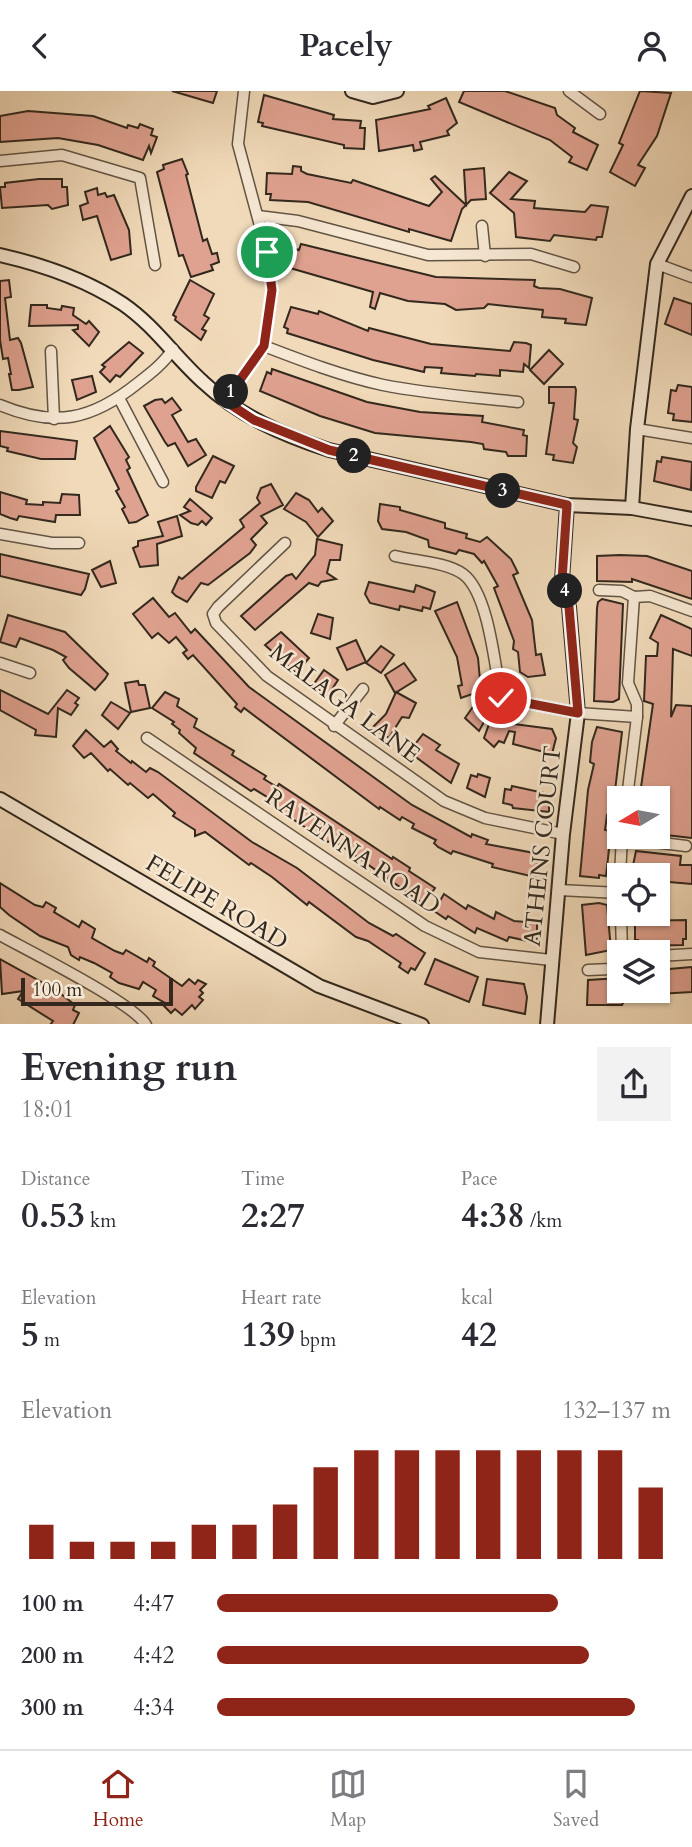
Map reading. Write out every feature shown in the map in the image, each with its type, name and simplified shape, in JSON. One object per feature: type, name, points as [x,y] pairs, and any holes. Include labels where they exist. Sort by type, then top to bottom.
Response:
[{"type":"street","points":[[225,401],[264,346],[272,290],[258,216],[239,144],[244,91]]},
{"type":"street","points":[[352,91],[373,97],[397,91]]},
{"type":"street","points":[[569,91],[600,114]]},
{"type":"street","points":[[0,161],[62,155],[140,178],[155,265]]},
{"type":"street","points":[[632,508],[657,264],[692,196]]},
{"type":"street","points":[[258,216],[298,221],[428,255],[531,254],[575,267]]},
{"type":"street","points":[[482,226],[485,256]]},
{"type":"street","points":[[0,254],[35,263],[100,290],[133,312],[173,349],[202,382],[225,401],[254,420],[329,450],[567,505],[632,508],[692,519]]},
{"type":"street","points":[[657,264],[692,277]]},
{"type":"street","points":[[264,346],[334,372],[383,385],[518,402]]},
{"type":"street","points":[[0,405],[21,414],[54,419],[84,415],[119,398],[156,369],[173,349]]},
{"type":"street","points":[[51,351],[54,419]]},
{"type":"street","points":[[119,398],[163,482]]},
{"type":"street","points":[[638,429],[692,438]]},
{"type":"street","name":"ATHENS COURT","points":[[547,1024],[563,834],[578,713],[569,607],[562,580],[567,505]]},
{"type":"street","points":[[0,534],[52,543],[79,543]]},
{"type":"street","name":"MALAGA LANE","points":[[285,543],[213,614],[216,623],[267,676],[334,726],[444,801],[485,818],[563,834]]},
{"type":"street","points":[[395,556],[453,570],[470,581],[496,652],[501,698],[578,713],[637,717]]},
{"type":"street","points":[[599,590],[625,591],[634,597],[650,596],[692,611]]},
{"type":"street","points":[[628,786],[637,717],[637,704],[628,683],[634,597]]},
{"type":"street","points":[[0,663],[30,673]]},
{"type":"street","points":[[334,726],[363,689]]},
{"type":"street","name":"RAVENNA ROAD","points":[[147,738],[425,926],[479,952],[551,960]]},
{"type":"street","name":"FELIPE ROAD","points":[[0,799],[319,986],[422,1024]]},
{"type":"street","points":[[670,844],[686,846]]},
{"type":"street","points":[[559,890],[607,892]]},
{"type":"street","points":[[0,935],[117,1001],[140,1016],[146,1024]]},
{"type":"street","points":[[670,955],[692,954]]},
{"type":"street","points":[[588,970],[607,968]]},
{"type":"building","points":[[172,91],[217,91],[213,103]]},
{"type":"building","points":[[464,91],[505,91],[555,108],[557,115],[575,128],[573,132],[598,145],[587,170],[569,162],[572,157],[550,140],[459,102]]},
{"type":"building","points":[[640,91],[671,93],[657,136],[638,165],[645,168],[635,186],[610,172],[623,145],[619,143]]},
{"type":"building","points":[[264,95],[334,115],[333,119],[361,121],[360,128],[365,128],[364,149],[344,148],[344,145],[262,126],[263,123],[258,122]]},
{"type":"building","points":[[446,98],[457,123],[447,131],[449,135],[420,142],[422,149],[414,151],[413,145],[379,151],[376,120],[430,109],[428,106]]},
{"type":"building","points":[[28,111],[93,116],[127,128],[128,125],[138,128],[140,124],[153,129],[151,135],[157,137],[151,153],[149,146],[143,160],[98,145],[58,138],[0,142],[0,116]]},
{"type":"building","points":[[182,159],[203,241],[207,239],[212,254],[217,253],[219,262],[211,265],[213,270],[191,277],[183,255],[179,256],[157,172],[164,169],[163,165]]},
{"type":"building","points":[[293,166],[301,167],[301,171],[307,174],[351,183],[353,180],[429,206],[442,192],[431,179],[435,176],[466,205],[462,209],[451,241],[409,229],[409,232],[308,202],[270,200],[271,194],[266,194],[267,173],[292,174]]},
{"type":"building","points":[[484,168],[486,199],[471,200],[466,205],[464,170]]},
{"type":"building","points":[[509,172],[527,181],[511,199],[535,201],[534,208],[585,212],[591,205],[608,207],[602,237],[597,237],[596,240],[554,235],[550,241],[516,237],[514,213],[490,193]]},
{"type":"building","points":[[62,179],[62,187],[67,187],[68,205],[52,209],[48,205],[2,208],[0,187],[5,187],[5,183]]},
{"type":"building","points":[[97,188],[98,195],[114,195],[129,230],[131,254],[111,260],[97,216],[83,220],[80,206],[88,203],[85,192]]},
{"type":"building","points":[[301,244],[436,277],[535,280],[534,286],[539,288],[560,289],[592,298],[586,325],[565,323],[566,319],[542,317],[543,310],[488,304],[484,308],[456,310],[445,304],[408,301],[380,293],[375,309],[370,307],[373,292],[290,268],[295,249],[299,250]]},
{"type":"building","points":[[9,280],[11,297],[5,298],[10,340],[18,338],[21,343],[33,387],[19,390],[12,390],[8,358],[3,359],[0,340],[0,281]]},
{"type":"building","points":[[190,280],[214,294],[204,315],[209,318],[202,329],[206,331],[201,340],[175,320],[173,315]]},
{"type":"building","points":[[674,298],[692,304],[692,335],[665,324]]},
{"type":"building","points":[[31,305],[47,305],[47,308],[61,310],[62,306],[74,308],[73,315],[86,324],[89,321],[99,332],[89,346],[73,330],[78,329],[78,325],[29,326]]},
{"type":"building","points":[[291,307],[318,314],[319,311],[368,331],[369,328],[431,344],[510,351],[514,342],[526,343],[531,345],[529,368],[524,364],[523,372],[500,370],[500,376],[475,376],[441,373],[442,368],[425,367],[424,372],[373,360],[287,333],[288,329],[284,327]]},
{"type":"building","points":[[129,342],[143,353],[120,377],[116,375],[110,382],[100,372],[105,367],[102,365]]},
{"type":"building","points":[[549,350],[563,364],[544,384],[530,370]]},
{"type":"building","points":[[272,369],[367,402],[420,412],[483,416],[482,422],[524,430],[523,435],[527,436],[526,456],[508,456],[506,452],[484,449],[483,444],[471,442],[375,433],[320,416],[260,391],[267,372],[271,374]]},
{"type":"building","points":[[92,376],[96,392],[77,400],[72,380]]},
{"type":"building","points":[[678,385],[692,387],[692,422],[673,420],[674,414],[668,413],[671,390],[676,391]]},
{"type":"building","points":[[549,387],[575,387],[576,390],[574,419],[578,420],[573,443],[577,447],[573,463],[553,460],[554,455],[546,454],[554,403],[549,403]]},
{"type":"building","points":[[172,398],[181,410],[172,415],[188,442],[196,439],[206,455],[188,466],[175,443],[168,446],[165,442],[144,406],[162,399],[165,403]]},
{"type":"building","points":[[110,426],[129,457],[126,460],[130,468],[127,470],[148,515],[136,522],[129,523],[122,509],[125,507],[116,491],[119,489],[94,438]]},
{"type":"building","points":[[0,431],[77,441],[75,459],[41,459],[7,451],[8,448],[0,446]]},
{"type":"building","points":[[213,456],[234,466],[225,483],[220,481],[212,498],[196,491],[196,487]]},
{"type":"building","points":[[662,457],[692,462],[691,490],[654,481],[657,461],[661,462]]},
{"type":"building","points":[[271,484],[283,505],[261,516],[267,523],[251,539],[256,545],[250,553],[208,585],[201,583],[187,602],[176,596],[172,592],[179,577],[182,579],[244,527],[240,520],[260,503],[257,498],[261,488]]},
{"type":"building","points":[[0,492],[27,500],[26,504],[43,505],[43,502],[60,503],[62,494],[79,495],[80,515],[56,515],[55,522],[19,516],[17,520],[10,518],[0,514]]},
{"type":"building","points":[[296,493],[309,500],[318,512],[322,508],[333,521],[318,537],[306,522],[284,509]]},
{"type":"building","points":[[190,499],[212,518],[206,525],[202,521],[198,525],[191,523],[180,515],[190,511],[184,507]]},
{"type":"building","points":[[380,504],[400,507],[400,510],[445,523],[445,528],[467,534],[466,538],[480,542],[487,537],[511,559],[518,573],[513,575],[532,620],[536,655],[541,654],[545,675],[528,677],[520,672],[518,652],[513,649],[514,641],[494,588],[498,586],[484,561],[482,563],[474,554],[459,550],[456,554],[429,547],[428,540],[406,532],[382,529],[378,521]]},
{"type":"building","points":[[177,516],[182,536],[157,544],[158,565],[140,567],[133,548],[138,546],[138,541],[163,536],[158,522]]},
{"type":"building","points":[[317,539],[342,545],[340,560],[330,560],[327,573],[336,579],[321,582],[318,586],[309,583],[255,630],[241,616],[286,576],[292,574],[296,579],[315,555]]},
{"type":"building","points":[[0,554],[89,574],[85,589],[81,595],[0,576]]},
{"type":"building","points":[[597,556],[647,556],[692,571],[692,599],[632,579],[632,582],[597,581]]},
{"type":"building","points":[[110,561],[116,583],[101,587],[92,570]]},
{"type":"building","points":[[369,582],[414,592],[416,585],[435,592],[430,609],[423,607],[422,611],[400,606],[399,610],[370,603],[365,594]]},
{"type":"building","points":[[153,598],[169,617],[175,613],[191,633],[195,629],[249,687],[412,805],[471,837],[472,834],[488,840],[486,844],[534,853],[538,861],[535,877],[492,867],[493,864],[453,851],[451,854],[438,847],[434,843],[436,840],[412,828],[414,824],[402,817],[400,820],[380,807],[379,809],[244,708],[241,712],[193,655],[188,659],[183,653],[187,650],[176,637],[169,643],[158,633],[152,638],[133,614]]},
{"type":"building","points":[[602,599],[623,604],[619,699],[613,702],[594,701],[597,608]]},
{"type":"building","points":[[457,602],[478,658],[481,691],[461,698],[458,686],[462,685],[457,657],[435,611]]},
{"type":"building","points":[[318,614],[333,618],[330,639],[311,633]]},
{"type":"building","points":[[8,615],[65,632],[108,674],[105,679],[95,690],[69,668],[63,660],[66,657],[53,650],[20,638],[16,647],[0,642]]},
{"type":"building","points":[[661,615],[692,629],[692,656],[673,649],[671,717],[676,705],[692,706],[692,838],[670,835],[670,786],[641,786],[653,704],[644,701],[646,656],[657,656],[658,643],[650,638]]},
{"type":"building","points":[[281,632],[309,658],[296,673],[265,645]]},
{"type":"building","points":[[356,640],[366,662],[347,670],[337,648]]},
{"type":"building","points":[[381,646],[394,655],[381,673],[366,663]]},
{"type":"building","points":[[404,663],[416,680],[395,693],[385,675]]},
{"type":"building","points":[[324,670],[338,680],[327,697],[313,685]]},
{"type":"building","points":[[138,681],[139,685],[145,685],[150,708],[131,712],[125,683]]},
{"type":"building","points":[[0,690],[48,714],[67,690],[79,698],[75,703],[78,705],[71,715],[58,708],[56,737],[35,735],[36,730],[0,710]]},
{"type":"building","points":[[165,692],[179,699],[177,706],[197,719],[194,727],[234,751],[232,755],[266,776],[264,779],[277,787],[279,784],[392,859],[393,857],[410,868],[409,871],[435,888],[424,904],[333,840],[328,842],[271,805],[272,800],[254,789],[251,791],[194,753],[196,748],[179,733],[180,730],[172,724],[174,722],[152,708]]},
{"type":"building","points":[[396,692],[416,703],[409,718],[402,717],[389,738],[372,728],[386,714]]},
{"type":"building","points":[[480,697],[481,705],[489,713],[479,731],[465,718]]},
{"type":"building","points":[[111,702],[130,713],[118,729],[102,715]]},
{"type":"building","points":[[492,716],[498,722],[552,729],[556,738],[552,754],[513,744],[515,732],[509,731],[504,743],[499,741],[494,747],[484,738]]},
{"type":"building","points":[[597,727],[622,732],[616,786],[607,786],[605,830],[609,849],[606,876],[599,875],[599,878],[580,876],[588,790],[594,764],[590,762]]},
{"type":"building","points":[[86,730],[104,747],[111,741],[118,749],[116,751],[146,772],[150,768],[158,772],[252,842],[297,868],[369,923],[393,936],[396,934],[425,953],[415,970],[411,968],[408,973],[399,967],[401,963],[368,941],[356,937],[309,902],[307,905],[272,877],[251,863],[249,865],[205,832],[195,836],[195,830],[173,816],[175,813],[153,794],[148,798],[130,783],[128,785],[110,769],[108,771],[91,753],[84,758],[73,746]]},
{"type":"building","points":[[423,734],[440,745],[436,750],[459,764],[451,783],[409,752]]},
{"type":"building","points":[[478,774],[490,778],[485,797],[467,788],[471,775],[477,777]]},
{"type":"building","points":[[512,786],[549,794],[549,812],[513,808],[512,805],[503,803],[505,789],[511,790]]},
{"type":"building","points":[[636,851],[681,856],[680,865],[692,865],[692,884],[670,882],[670,863],[634,863]]},
{"type":"building","points":[[0,883],[35,905],[43,907],[46,902],[56,908],[54,912],[79,927],[82,921],[95,929],[92,938],[115,951],[123,954],[126,950],[147,962],[149,958],[155,962],[153,966],[182,986],[189,979],[195,984],[198,980],[206,984],[200,990],[203,993],[199,997],[203,1000],[195,1009],[192,1005],[182,1015],[175,1009],[171,1013],[163,1005],[165,1003],[153,996],[156,990],[143,982],[139,989],[119,983],[110,977],[112,973],[80,957],[79,960],[71,955],[68,947],[40,936],[0,907]]},
{"type":"building","points":[[444,894],[466,909],[468,905],[494,919],[496,912],[514,921],[537,923],[537,943],[509,937],[507,941],[477,928],[475,933],[448,916],[446,919],[434,911]]},
{"type":"building","points":[[582,905],[607,905],[610,940],[607,940],[607,951],[586,955]]},
{"type":"building","points":[[670,920],[686,920],[686,939],[683,939],[683,945],[670,945],[670,940],[635,940],[635,926],[670,926]]},
{"type":"building","points":[[0,959],[56,990],[75,1005],[73,1010],[79,1013],[74,1024],[51,1024],[53,1021],[18,999],[23,991],[2,994]]},
{"type":"building","points":[[435,959],[478,977],[469,1002],[425,984]]},
{"type":"building","points":[[692,967],[692,992],[670,993],[670,969]]},
{"type":"building","points":[[487,979],[524,984],[527,997],[525,1014],[483,1005]]},
{"type":"building","points":[[607,979],[607,1003],[623,1003],[622,1005],[587,1005],[588,980]]},
{"type":"route","points":[[267,252],[272,290],[264,346],[225,401],[254,420],[294,439],[329,450],[567,505],[562,580],[569,607],[578,713],[510,702],[501,698]]}]
